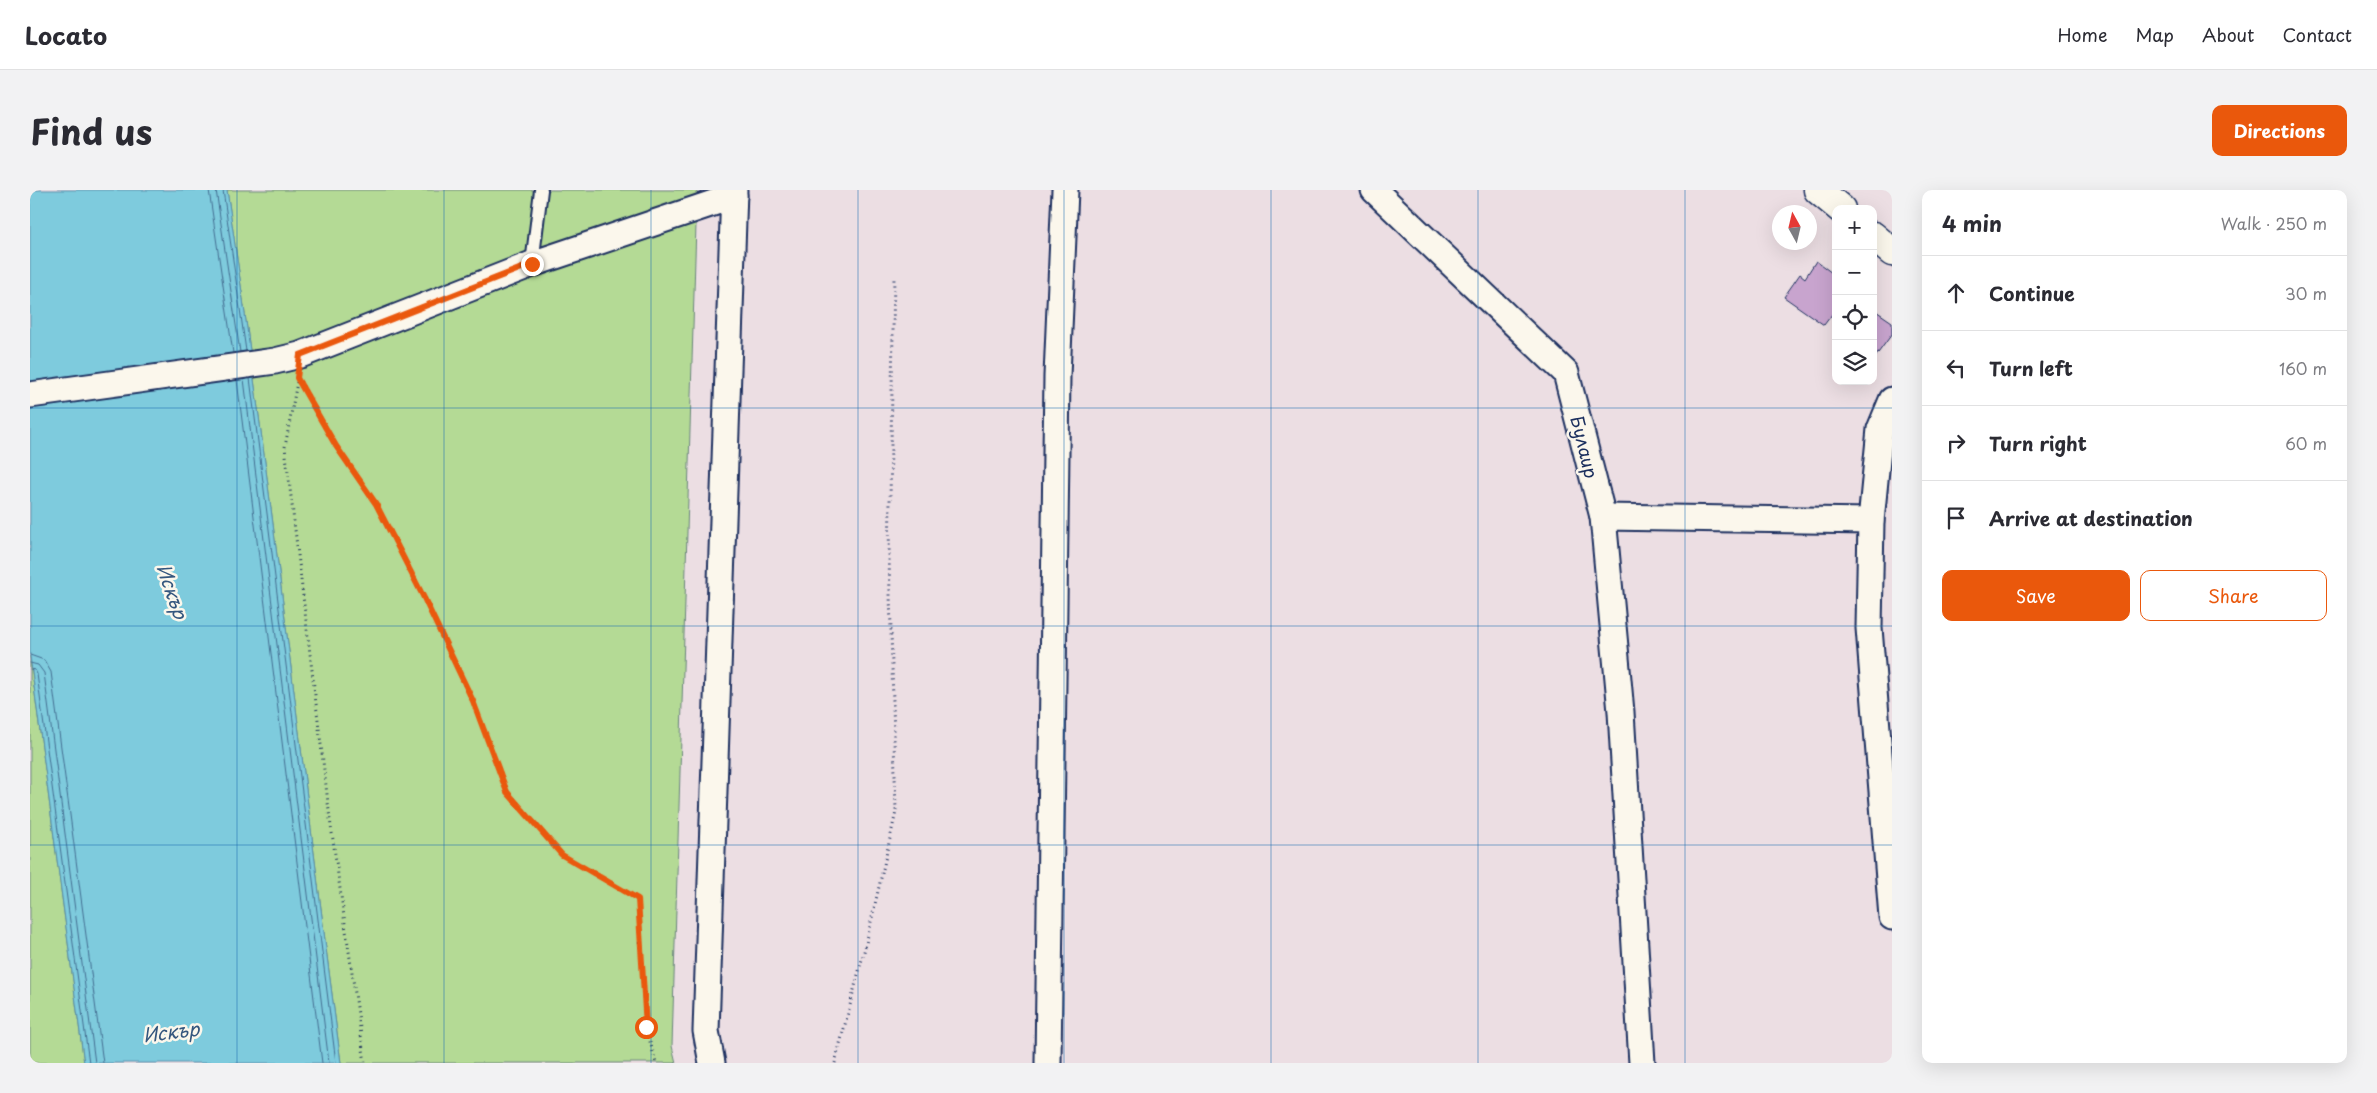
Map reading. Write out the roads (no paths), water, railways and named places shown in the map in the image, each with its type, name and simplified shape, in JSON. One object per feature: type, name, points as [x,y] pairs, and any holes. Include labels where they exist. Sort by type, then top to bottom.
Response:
[{"type":"main road","points":[[1818,190],[1835,205]]},
{"type":"main road","points":[[1877,239],[1892,252]]},
{"type":"street","points":[[1048,1063],[1057,376],[1065,190]]},
{"type":"street","name":"Булаир","points":[[1374,190],[1566,373],[1603,517],[1620,712],[1642,1063]]},
{"type":"street","points":[[30,395],[275,361],[300,355],[532,264],[734,193],[706,1031],[712,1063]]},
{"type":"street","points":[[1892,400],[1880,428],[1871,521],[1869,628],[1892,917]]},
{"type":"street","points":[[1603,517],[1871,521]]},
{"type":"lane","points":[[532,264],[541,190]]},
{"type":"water","name":"Искър","points":[[30,190],[227,190],[258,408],[341,1063],[84,1063],[30,656]]}]
